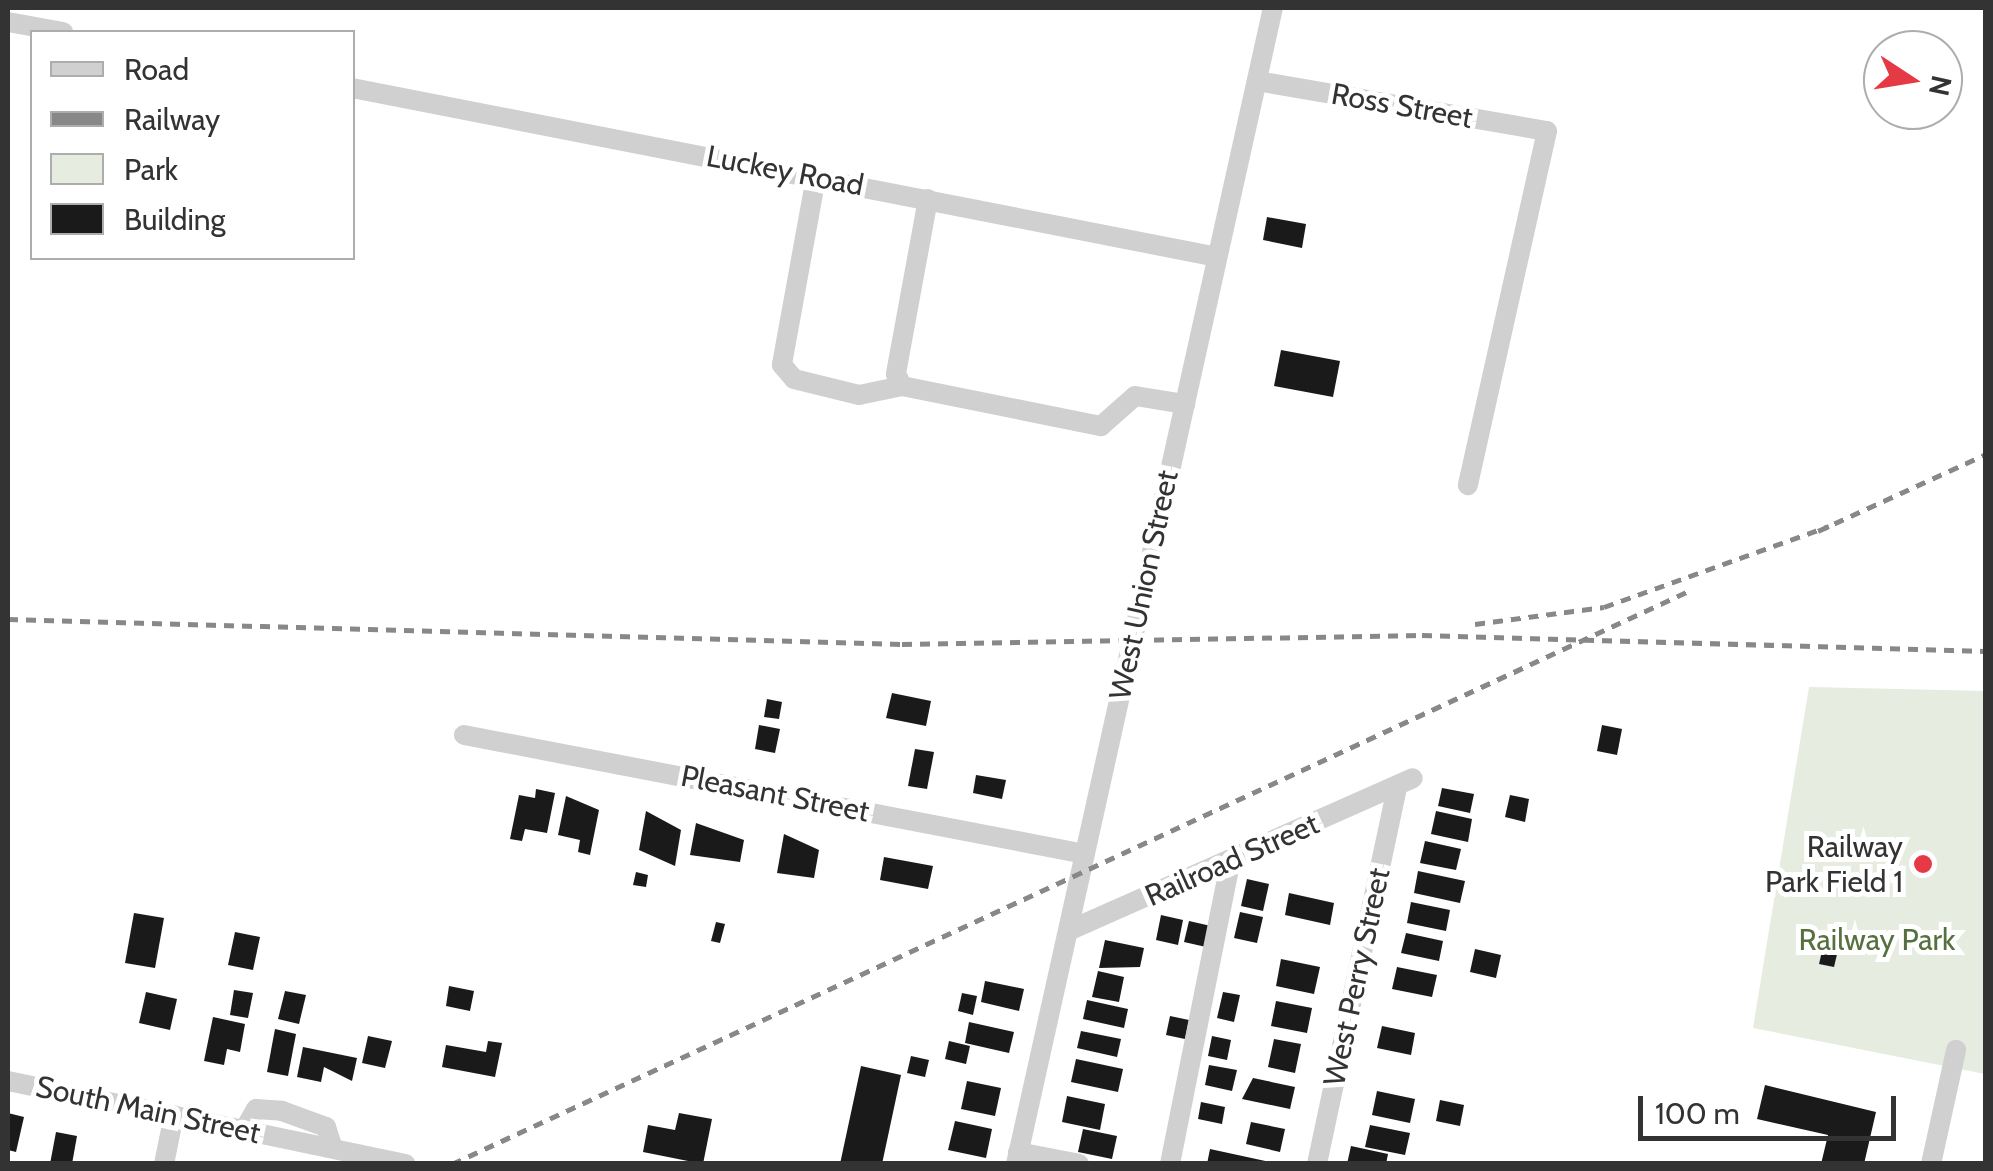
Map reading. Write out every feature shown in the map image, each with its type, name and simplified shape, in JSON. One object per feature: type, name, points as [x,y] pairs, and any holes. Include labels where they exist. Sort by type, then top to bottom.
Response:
[{"type":"street","name":"West Union Street","points":[[1017,1158],[1273,8]]},
{"type":"street","points":[[8,22],[52,30]]},
{"type":"street","name":"Ross Street","points":[[1257,81],[1547,132],[1468,485]]},
{"type":"street","name":"Luckey Road","points":[[355,89],[1217,257]]},
{"type":"street","points":[[816,177],[782,365],[794,379],[859,395],[902,386],[1102,426],[1135,396],[1184,404]]},
{"type":"street","points":[[902,386],[896,374],[928,198]]},
{"type":"street","name":"Pleasant Street","points":[[464,735],[1085,854]]},
{"type":"street","name":"Railroad Street","points":[[1068,931],[1405,784]]},
{"type":"street","name":"West Perry Street","points":[[1317,1164],[1405,784]]},
{"type":"street","points":[[1170,1164],[1231,860]]},
{"type":"street","points":[[1931,1164],[1956,1050]]},
{"type":"street","name":"South Main Street","points":[[8,1081],[405,1164]]},
{"type":"street","points":[[164,1164],[174,1115]]},
{"type":"street","points":[[1017,1158],[1080,1164]]},
{"type":"green space","name":"Railway Park","points":[[1809,687],[1985,691],[1985,1074],[1753,1028]]},
{"type":"building","points":[[1267,217],[1306,224],[1302,248],[1263,240]]},
{"type":"building","points":[[1281,350],[1340,361],[1333,397],[1274,386]]},
{"type":"building","points":[[892,693],[931,701],[926,726],[886,718]]},
{"type":"building","points":[[767,699],[782,702],[779,719],[764,717]]},
{"type":"building","points":[[759,725],[780,729],[775,753],[755,749]]},
{"type":"building","points":[[1602,725],[1622,729],[1617,755],[1597,751]]},
{"type":"building","points":[[915,749],[934,752],[927,789],[908,786]]},
{"type":"building","points":[[976,775],[1006,780],[1002,799],[973,793]]},
{"type":"building","points":[[1442,788],[1474,794],[1470,813],[1438,806]]},
{"type":"building","points":[[536,789],[555,793],[547,833],[525,829],[522,841],[510,839],[519,795],[535,798]]},
{"type":"building","points":[[1510,795],[1529,799],[1525,822],[1505,817]]},
{"type":"building","points":[[566,796],[599,810],[590,855],[578,852],[580,840],[558,835]]},
{"type":"building","points":[[646,811],[681,830],[675,866],[639,850]]},
{"type":"building","points":[[1436,811],[1472,819],[1468,842],[1431,834]]},
{"type":"building","points":[[696,823],[744,840],[740,862],[690,855]]},
{"type":"building","points":[[784,834],[819,850],[814,878],[777,873]]},
{"type":"building","points":[[1425,841],[1461,849],[1456,870],[1420,863]]},
{"type":"building","points":[[884,857],[933,866],[928,889],[880,880]]},
{"type":"building","points":[[1418,871],[1465,881],[1460,903],[1414,893]]},
{"type":"building","points":[[636,872],[648,875],[646,887],[633,885]]},
{"type":"building","points":[[1247,879],[1269,884],[1263,911],[1241,906]]},
{"type":"building","points":[[1289,893],[1334,903],[1330,925],[1285,915]]},
{"type":"building","points":[[1411,902],[1450,910],[1446,931],[1407,923]]},
{"type":"building","points":[[1240,912],[1263,917],[1257,943],[1234,938]]},
{"type":"building","points":[[134,913],[164,918],[155,968],[125,963]]},
{"type":"building","points":[[1161,915],[1183,920],[1178,945],[1156,940]]},
{"type":"building","points":[[1189,921],[1211,926],[1206,947],[1184,942]]},
{"type":"building","points":[[716,922],[725,924],[720,943],[711,941]]},
{"type":"building","points":[[235,932],[260,937],[253,970],[228,965]]},
{"type":"building","points":[[1406,933],[1443,941],[1439,961],[1401,953]]},
{"type":"building","points":[[1105,940],[1144,948],[1140,967],[1099,968]]},
{"type":"building","points":[[1823,947],[1838,950],[1834,967],[1819,964]]},
{"type":"building","points":[[1475,949],[1501,955],[1496,978],[1470,972]]},
{"type":"building","points":[[1281,959],[1320,967],[1314,994],[1276,986]]},
{"type":"building","points":[[1397,967],[1437,975],[1432,997],[1392,989]]},
{"type":"building","points":[[1098,971],[1124,977],[1119,1002],[1092,997]]},
{"type":"building","points":[[985,981],[1024,989],[1019,1011],[981,1002]]},
{"type":"building","points":[[449,986],[474,991],[470,1011],[446,1006]]},
{"type":"building","points":[[234,990],[253,993],[248,1018],[230,1015]]},
{"type":"building","points":[[285,991],[306,995],[299,1024],[278,1019]]},
{"type":"building","points":[[146,992],[177,999],[170,1030],[139,1023]]},
{"type":"building","points":[[1223,992],[1240,995],[1234,1022],[1217,1018]]},
{"type":"building","points":[[962,993],[977,996],[973,1015],[958,1011]]},
{"type":"building","points":[[1087,1000],[1128,1009],[1124,1028],[1083,1019]]},
{"type":"building","points":[[1276,1001],[1312,1008],[1307,1033],[1271,1026]]},
{"type":"building","points":[[1170,1016],[1189,1020],[1185,1039],[1166,1035]]},
{"type":"building","points":[[213,1017],[245,1024],[240,1052],[227,1049],[224,1065],[204,1061]]},
{"type":"building","points":[[969,1022],[1014,1032],[1009,1053],[965,1043]]},
{"type":"building","points":[[1382,1026],[1415,1033],[1411,1055],[1377,1048]]},
{"type":"building","points":[[275,1029],[296,1034],[288,1076],[267,1072]]},
{"type":"building","points":[[1081,1031],[1121,1039],[1117,1057],[1077,1048]]},
{"type":"building","points":[[368,1036],[392,1041],[385,1068],[362,1063]]},
{"type":"building","points":[[1212,1036],[1231,1040],[1227,1060],[1208,1056]]},
{"type":"building","points":[[1274,1039],[1301,1044],[1295,1073],[1268,1067]]},
{"type":"building","points":[[488,1041],[502,1043],[495,1077],[442,1067],[446,1045],[486,1052]]},
{"type":"building","points":[[949,1041],[970,1046],[966,1064],[945,1059]]},
{"type":"building","points":[[303,1047],[357,1058],[352,1081],[324,1067],[321,1082],[297,1077]]},
{"type":"building","points":[[911,1056],[929,1060],[925,1077],[907,1073]]},
{"type":"building","points":[[1076,1059],[1123,1069],[1118,1092],[1071,1082]]},
{"type":"building","points":[[1209,1065],[1237,1070],[1232,1091],[1205,1085]]},
{"type":"building","points":[[861,1066],[901,1075],[882,1164],[840,1164]]},
{"type":"building","points":[[1253,1078],[1295,1087],[1290,1109],[1242,1099]]},
{"type":"building","points":[[967,1081],[1001,1088],[995,1116],[961,1109]]},
{"type":"building","points":[[1765,1085],[1876,1112],[1864,1164],[1821,1164],[1828,1135],[1757,1119]]},
{"type":"building","points":[[1377,1091],[1415,1099],[1410,1123],[1372,1115]]},
{"type":"building","points":[[1067,1096],[1105,1104],[1100,1130],[1062,1122]]},
{"type":"building","points":[[1440,1100],[1464,1105],[1460,1126],[1436,1121]]},
{"type":"building","points":[[1201,1102],[1225,1107],[1222,1124],[1198,1119]]},
{"type":"building","points":[[8,1113],[24,1117],[16,1152],[8,1150]]},
{"type":"building","points":[[679,1113],[712,1119],[703,1164],[643,1152],[648,1125],[675,1130]]},
{"type":"building","points":[[955,1121],[992,1129],[986,1158],[948,1150]]},
{"type":"building","points":[[1251,1122],[1285,1129],[1280,1152],[1246,1144]]},
{"type":"building","points":[[1370,1125],[1410,1133],[1405,1155],[1365,1147]]},
{"type":"building","points":[[1083,1129],[1117,1136],[1112,1159],[1078,1152]]},
{"type":"building","points":[[56,1132],[77,1136],[72,1164],[50,1164]]},
{"type":"building","points":[[1351,1146],[1388,1154],[1386,1164],[1347,1164]]},
{"type":"building","points":[[1210,1149],[1270,1162],[1270,1164],[1207,1164]]},
{"type":"railway","points":[[1818,531],[1986,454]]},
{"type":"railway","points":[[1475,624],[1604,607],[1829,526]]},
{"type":"railway","points":[[452,1164],[1691,590]]},
{"type":"railway","points":[[8,619],[902,644],[1422,635],[1986,651]]},
{"type":"place","name":"Railway Park Field 1","points":[[1923,864]]}]
